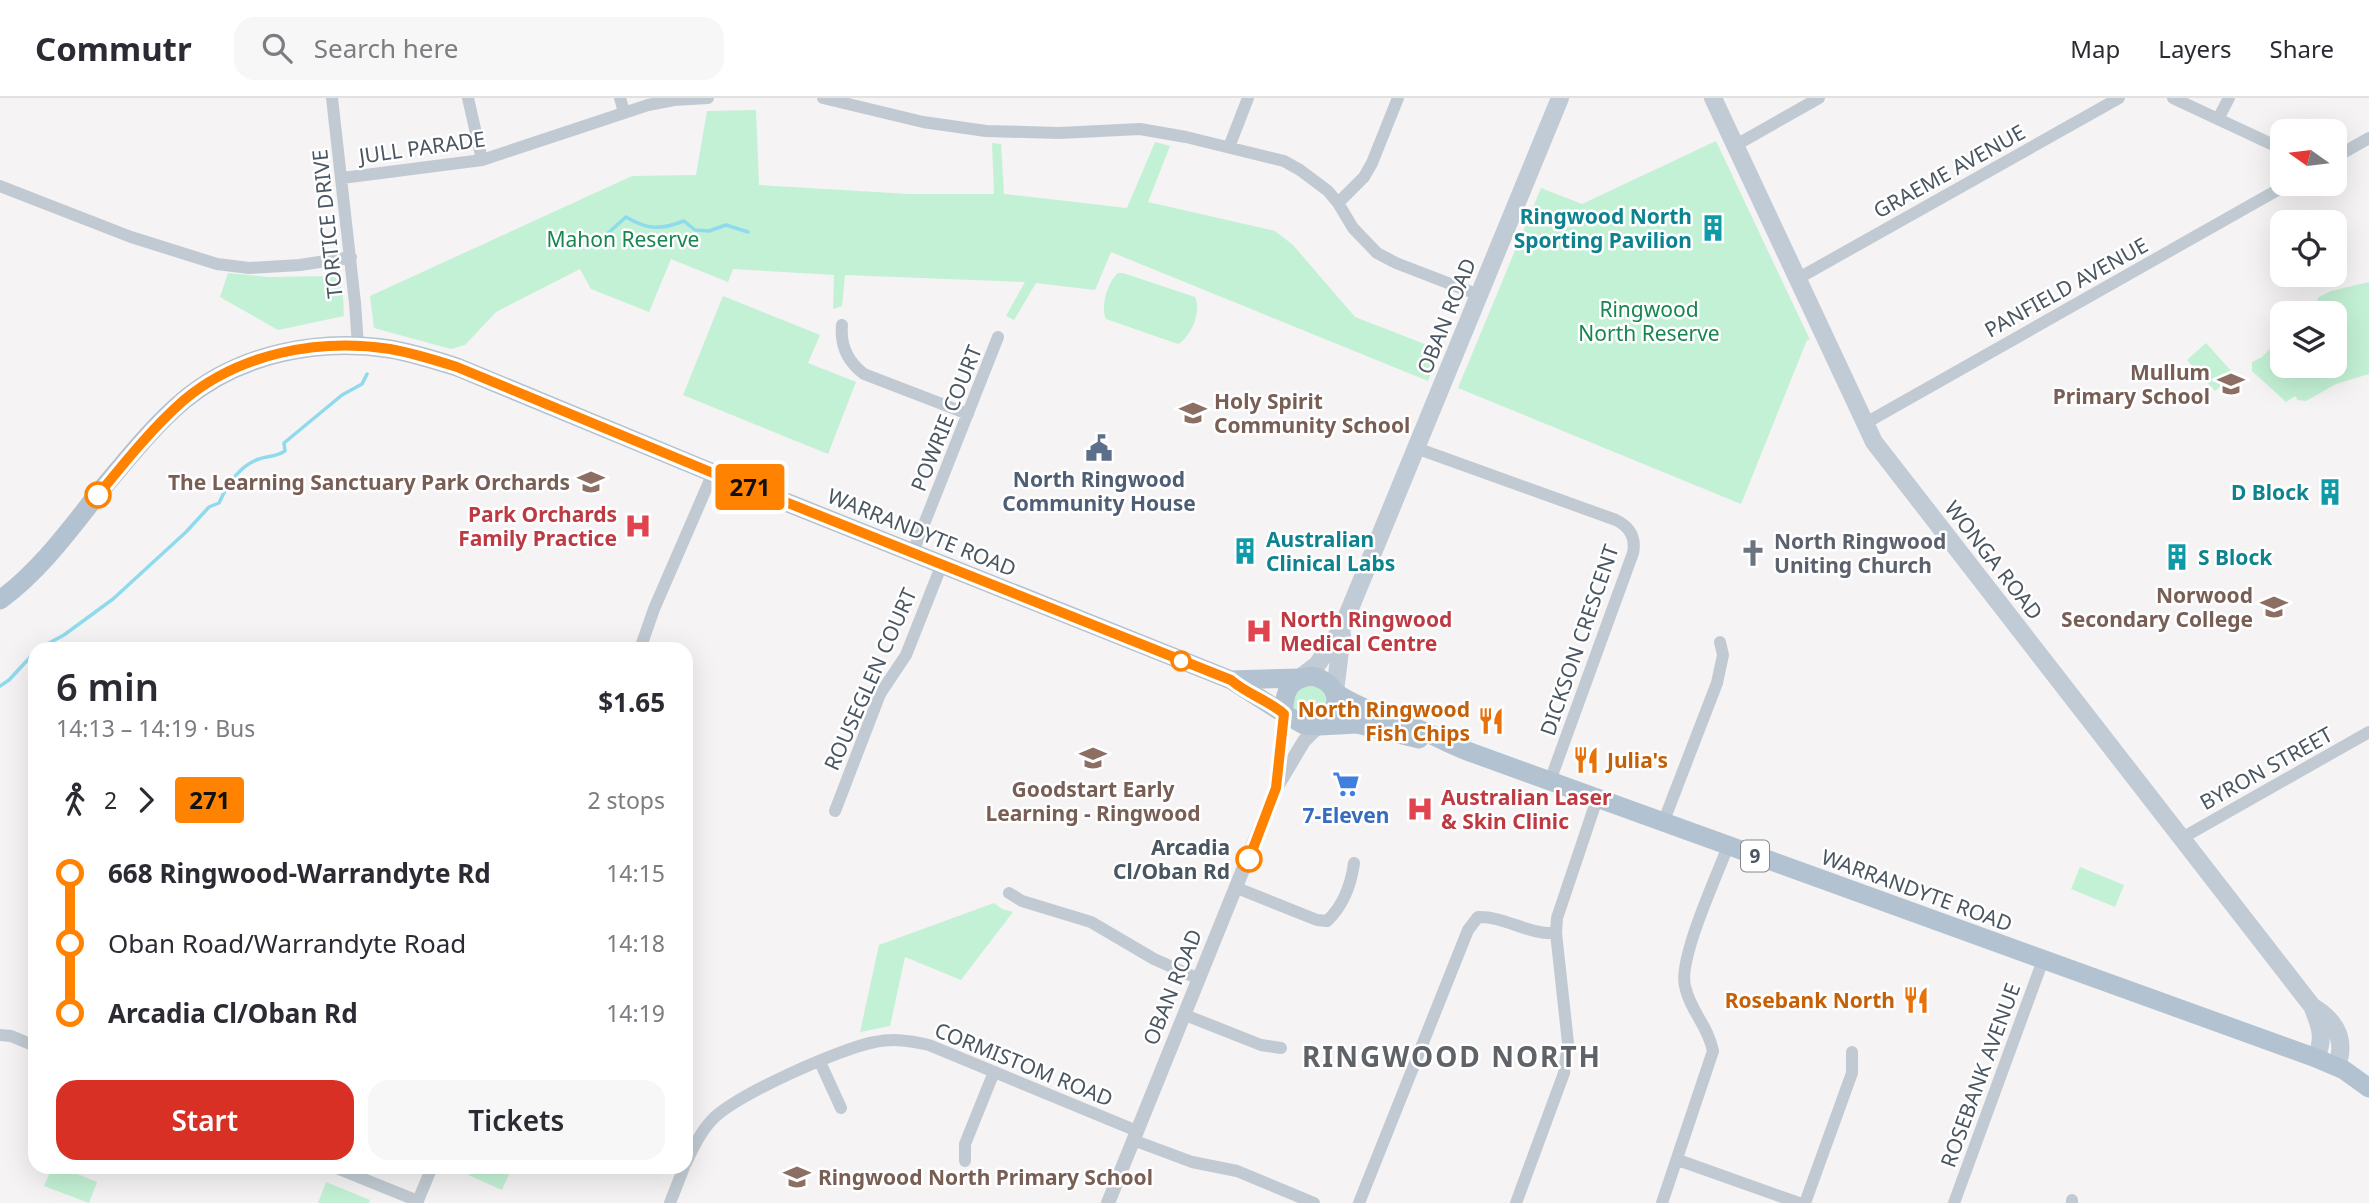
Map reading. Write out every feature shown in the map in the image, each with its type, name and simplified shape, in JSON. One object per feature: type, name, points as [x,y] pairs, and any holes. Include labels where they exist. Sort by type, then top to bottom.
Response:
[{"type":"main road","name":"OBAN ROAD","points":[[1301,677],[1317,665],[1342,628],[1560,98]]},
{"type":"main road","name":"WONGA ROAD","points":[[1713,98],[1864,424],[1881,453],[2312,1006],[2321,1028],[2322,1044],[2316,1058]]},
{"type":"main road","name":"WARRANDYTE ROAD","points":[[358,346],[414,354],[457,367],[713,473],[1231,680],[1283,713]]},
{"type":"main road","name":"9","points":[[0,600],[56,545],[143,441],[185,400],[220,376],[265,357],[307,348],[358,346]]},
{"type":"main road","name":"OBAN ROAD","points":[[1335,691],[1342,628]]},
{"type":"main road","name":"WARRANDYTE ROAD","points":[[1231,680],[1301,677]]},
{"type":"main road","name":"9","points":[[1301,677],[1320,678],[1335,691]]},
{"type":"main road","points":[[1283,713],[1287,691],[1301,677]]},
{"type":"main road","name":"WARRANDYTE ROAD","points":[[1335,691],[1352,703],[1420,729],[1445,743],[2316,1058],[2337,1066],[2369,1088]]},
{"type":"main road","points":[[1319,726],[1331,715],[1336,701],[1335,691]]},
{"type":"main road","name":"9","points":[[1283,713],[1304,725],[1319,726]]},
{"type":"main road","name":"WARRANDYTE ROAD","points":[[1319,726],[1357,724],[1445,743]]},
{"type":"main road","name":"WONGA ROAD","points":[[2312,1006],[2328,1017],[2339,1034],[2342,1047],[2337,1066]]},
{"type":"street","name":"TORTICE DRIVE","points":[[332,98],[351,257],[358,346]]},
{"type":"street","points":[[468,98],[482,160]]},
{"type":"street","points":[[620,98],[624,112]]},
{"type":"street","name":"JULL PARADE","points":[[342,178],[482,160],[624,112],[674,100],[708,98]]},
{"type":"street","points":[[822,98],[878,104],[923,121],[986,131],[1059,133],[1140,129],[1284,161],[1314,179],[1338,203],[1353,228],[1377,253],[1479,295]]},
{"type":"street","points":[[1229,147],[1248,98]]},
{"type":"street","points":[[1338,203],[1364,177],[1398,98]]},
{"type":"street","points":[[1737,145],[1819,98]]},
{"type":"street","name":"GRAEME AVENUE","points":[[1797,279],[2119,98]]},
{"type":"street","points":[[2173,98],[2270,143]]},
{"type":"street","points":[[2218,119],[2229,98]]},
{"type":"street","points":[[2347,151],[2369,138]]},
{"type":"street","points":[[0,186],[131,237],[217,264],[249,268],[300,265],[351,257]]},
{"type":"street","name":"PANFIELD AVENUE","points":[[1864,424],[2270,194]]},
{"type":"street","points":[[842,325],[841,336],[851,364],[864,374],[968,414]]},
{"type":"street","name":"POWRIE COURT","points":[[913,552],[999,337]]},
{"type":"street","name":"DICKSON CRESCENT","points":[[1416,448],[1616,520],[1623,523],[1633,537],[1633,553],[1550,781]]},
{"type":"street","points":[[642,642],[713,473]]},
{"type":"street","name":"ROUSEGLEN COURT","points":[[835,811],[880,694],[906,655],[942,564]]},
{"type":"street","points":[[1663,823],[1722,668],[1720,642]]},
{"type":"street","name":"OBAN ROAD","points":[[1276,788],[1283,713]]},
{"type":"street","name":"OBAN ROAD","points":[[1108,1203],[1276,788],[1304,741],[1319,726]]},
{"type":"street","name":"BYRON STREET","points":[[2182,838],[2369,732]]},
{"type":"street","points":[[1516,1203],[1560,1085],[1565,1063],[1568,1042],[1556,933],[1557,918],[1597,799]]},
{"type":"street","points":[[1662,1203],[1713,1051],[1710,1035],[1689,1002],[1684,984],[1685,960],[1728,846]]},
{"type":"street","points":[[1237,888],[1317,920],[1326,921],[1335,914],[1352,883],[1354,863]]},
{"type":"street","points":[[1009,893],[1022,901],[1091,922],[1154,959],[1199,979]]},
{"type":"street","points":[[1359,1203],[1468,930],[1478,917],[1491,917],[1539,933],[1556,933]]},
{"type":"street","name":"ROSEBANK AVENUE","points":[[1954,1203],[2043,960]]},
{"type":"street","points":[[1185,1016],[1261,1045],[1281,1048]]},
{"type":"street","points":[[0,1035],[28,1044]]},
{"type":"street","name":"CORMISTOM ROAD","points":[[693,1148],[712,1120],[730,1104],[856,1046],[892,1040],[929,1045],[1192,1162],[1237,1171],[1314,1203]]},
{"type":"street","points":[[1805,1203],[1852,1073],[1852,1052]]},
{"type":"street","points":[[820,1062],[841,1108]]},
{"type":"street","points":[[965,1161],[965,1144],[994,1072]]},
{"type":"street","points":[[1678,1160],[1799,1203]]},
{"type":"street","points":[[351,1174],[418,1202],[429,1174]]},
{"type":"street","name":"CORMISTOM ROAD","points":[[670,1203],[681,1174]]},
{"type":"green space","name":"Mahon Reserve","points":[[756,110],[759,185],[909,194],[994,194],[992,143],[1001,144],[1004,194],[1127,208],[1155,142],[1170,146],[1148,202],[1275,231],[1293,245],[1355,317],[1440,350],[1428,381],[1111,252],[1095,290],[1036,283],[1014,320],[1006,316],[1025,282],[845,275],[842,306],[833,309],[834,275],[733,269],[728,282],[671,259],[649,312],[591,289],[580,269],[496,312],[465,345],[451,349],[374,328],[370,296],[632,176],[696,175],[707,111]]},
{"type":"green space","name":"Ringwood North Reserve","points":[[1716,141],[1810,340],[1807,340],[1741,504],[1458,388],[1541,188],[1582,204]]},
{"type":"green space","points":[[228,273],[268,277],[333,276],[340,283],[344,316],[278,330],[220,297]]},
{"type":"green space","points":[[1118,273],[1195,297],[1196,316],[1183,341],[1178,344],[1106,319],[1106,294]]},
{"type":"green space","points":[[2369,282],[2369,374],[2336,384],[2306,401],[2298,400],[2295,396],[2286,402],[2252,371],[2252,362],[2270,349],[2270,378],[2347,378],[2347,301],[2317,301],[2319,297],[2331,291]]},
{"type":"green space","points":[[723,296],[820,335],[808,363],[856,382],[828,454],[683,395]]},
{"type":"green space","points":[[2206,343],[2234,374],[2215,391],[2187,360]]},
{"type":"green space","points":[[1318,684],[1329,700],[1317,719],[1296,714],[1291,704],[1295,689]]},
{"type":"green space","points":[[2080,867],[2124,885],[2115,907],[2071,889]]},
{"type":"green space","points":[[994,903],[1013,912],[961,980],[905,957],[890,1026],[860,1032],[879,945]]},
{"type":"green space","points":[[49,1174],[77,1174],[97,1182],[89,1203],[44,1186]]},
{"type":"green space","points":[[468,1174],[509,1174],[502,1190]]},
{"type":"green space","points":[[326,1182],[370,1200],[369,1203],[318,1203]]},
{"type":"waterway","points":[[586,242],[607,234],[626,217],[654,227],[684,221],[695,230],[709,231],[726,225],[748,232]]},
{"type":"waterway","points":[[51,642],[113,599],[186,532],[209,507],[219,503],[240,471],[252,462],[285,451],[284,443],[342,395],[362,384],[367,374]]},
{"type":"waterway","points":[[0,686],[28,660]]},
{"type":"bus line","name":"271","points":[[98,495],[150,433],[185,400],[220,376],[265,357],[293,350],[337,345],[358,346],[414,354],[457,367],[713,473],[1231,680],[1268,701],[1284,714],[1276,788],[1249,859]]},
{"type":"place","name":"Ringwood North Sporting Pavilion","points":[[1713,228]]},
{"type":"place","name":"Mullum Primary School","points":[[2231,384]]},
{"type":"place","name":"Holy Spirit Community School","points":[[1193,413]]},
{"type":"place","name":"North Ringwood Community House","points":[[1099,448]]},
{"type":"place","name":"The Learning Sanctuary Park Orchards","points":[[591,482]]},
{"type":"place","name":"D Block","points":[[2330,492]]},
{"type":"place","name":"Park Orchards Family Practice","points":[[638,526]]},
{"type":"place","name":"Australian Clinical Labs","points":[[1245,551]]},
{"type":"place","name":"North Ringwood Uniting Church","points":[[1753,553]]},
{"type":"place","name":"S Block","points":[[2177,557]]},
{"type":"place","name":"Norwood Secondary College","points":[[2274,607]]},
{"type":"place","name":"North Ringwood Medical Centre","points":[[1259,631]]},
{"type":"place","name":"North Ringwood Fish Chips","points":[[1491,721]]},
{"type":"place","name":"Goodstart Early Learning - Ringwood","points":[[1093,758]]},
{"type":"place","name":"Julia's","points":[[1586,760]]},
{"type":"place","name":"7-Eleven","points":[[1346,784]]},
{"type":"place","name":"Australian Laser & Skin Clinic","points":[[1420,809]]},
{"type":"place","name":"Arcadia Cl/Oban Rd","points":[[1249,859]]},
{"type":"place","name":"Rosebank North","points":[[1916,1000]]},
{"type":"place","name":"Ringwood North Primary School","points":[[797,1177]]},
{"type":"district","name":"RINGWOOD NORTH","points":[[1452,1056]]}]
